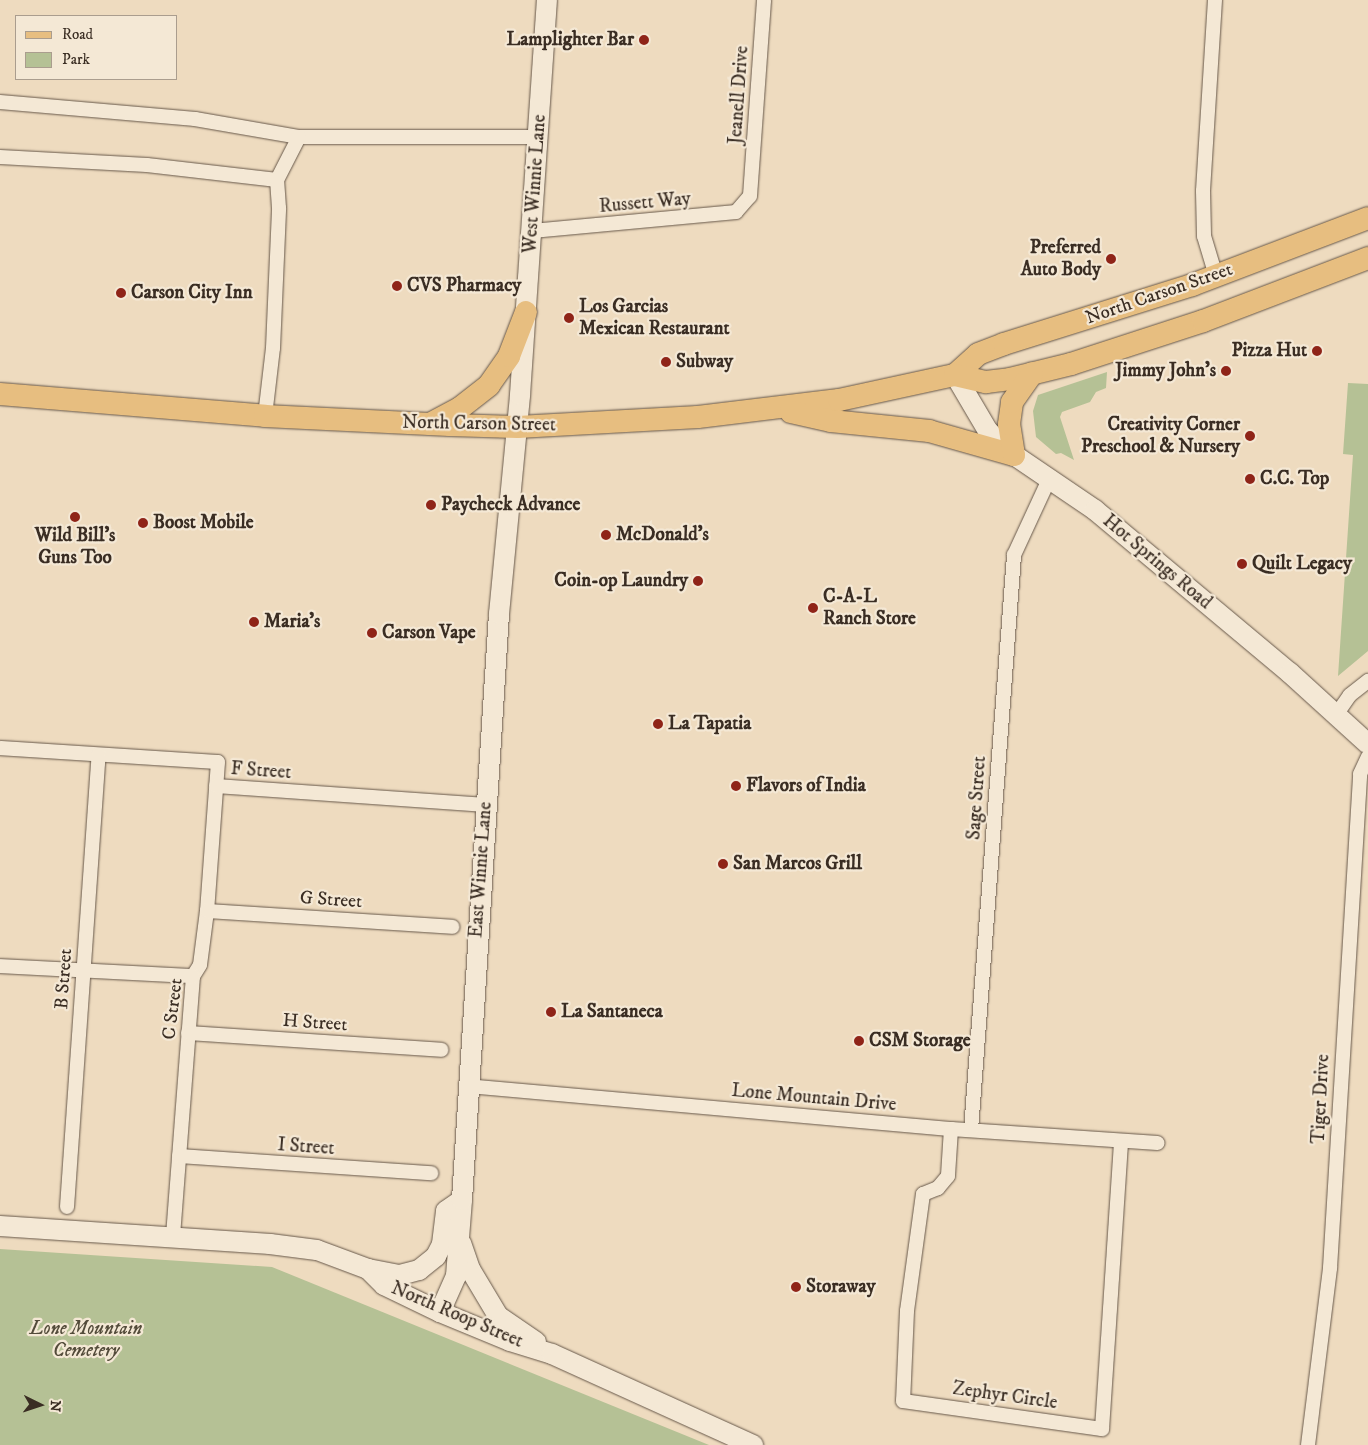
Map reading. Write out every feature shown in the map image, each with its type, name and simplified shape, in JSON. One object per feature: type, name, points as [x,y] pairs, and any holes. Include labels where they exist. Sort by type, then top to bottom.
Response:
[{"type":"main road","name":"North Carson Street","points":[[955,376],[978,354],[1004,344],[1168,293],[1366,224]]},
{"type":"main road","name":"North Carson Street","points":[[0,394],[265,416],[518,427],[657,421],[778,409],[955,376],[986,382],[1032,373],[1169,331],[1368,258]]},
{"type":"main road","points":[[1168,293],[1169,331]]},
{"type":"main road","points":[[430,424],[460,408],[489,384],[509,356],[526,312]]},
{"type":"main road","points":[[778,409],[831,421],[929,432],[1014,455],[1009,424],[1012,402],[1032,373]]},
{"type":"street","name":"West Winnie Lane","points":[[518,427],[547,0]]},
{"type":"street","name":"Jeanell Drive","points":[[751,192],[764,0]]},
{"type":"street","points":[[1215,0],[1203,191],[1204,236],[1216,276]]},
{"type":"street","points":[[0,102],[195,119],[299,137],[538,137]]},
{"type":"street","points":[[265,416],[273,348],[279,208],[277,180],[299,137]]},
{"type":"street","points":[[0,157],[147,165],[277,180]]},
{"type":"street","name":"Russett Way","points":[[532,231],[695,218],[736,212],[751,192]]},
{"type":"street","name":"Hot Springs Road","points":[[955,376],[988,431],[1014,455],[1050,477],[1095,510],[1368,744]]},
{"type":"street","name":"East Winnie Lane","points":[[440,1312],[456,1276],[499,614],[518,427]]},
{"type":"street","name":"Sage Street","points":[[971,1130],[1014,555],[1050,477]]},
{"type":"street","points":[[1336,715],[1350,695],[1368,681]]},
{"type":"street","name":"F Street","points":[[0,748],[218,762],[216,786],[486,805]]},
{"type":"street","name":"B Street","points":[[66,1207],[99,755]]},
{"type":"street","name":"Tiger Drive","points":[[1308,1445],[1324,1336],[1330,1268],[1360,774],[1368,757]]},
{"type":"street","name":"C Street","points":[[173,1238],[193,976],[200,965],[207,910],[216,786]]},
{"type":"street","name":"G Street","points":[[207,910],[452,927]]},
{"type":"street","points":[[0,966],[193,976]]},
{"type":"street","name":"H Street","points":[[188,1033],[441,1050]]},
{"type":"street","name":"Lone Mountain Drive","points":[[467,1086],[951,1129],[1158,1143]]},
{"type":"street","name":"Zephyr Circle","points":[[951,1129],[948,1176],[938,1188],[922,1194],[907,1311],[903,1400],[1102,1429],[1121,1142]]},
{"type":"street","name":"I Street","points":[[179,1156],[431,1173]]},
{"type":"street","points":[[368,1269],[400,1275],[419,1270],[436,1256],[442,1244],[446,1211],[462,1200]]},
{"type":"street","name":"North Roop Street","points":[[0,1226],[317,1250],[368,1269],[384,1285],[440,1312],[510,1341],[552,1354],[753,1445]]},
{"type":"street","points":[[459,1238],[470,1269],[498,1316],[552,1354]]},
{"type":"green space","points":[[1107,372],[1106,388],[1096,392],[1090,402],[1062,412],[1060,417],[1074,460],[1061,453],[1056,454],[1036,437],[1033,411],[1038,395]]},
{"type":"green space","points":[[1348,383],[1368,384],[1368,651],[1338,676],[1353,455],[1343,454]]},
{"type":"green space","name":"Lone Mountain Cemetery","points":[[0,1249],[272,1267],[709,1445],[0,1445]]},
{"type":"place","name":"Lamplighter Bar","points":[[644,40]]},
{"type":"place","name":"Preferred Auto Body","points":[[1111,259]]},
{"type":"place","name":"CVS Pharmacy","points":[[397,286]]},
{"type":"place","name":"Carson City Inn","points":[[121,293]]},
{"type":"place","name":"Los Garcias Mexican Restaurant","points":[[569,318]]},
{"type":"place","name":"Pizza Hut","points":[[1317,351]]},
{"type":"place","name":"Subway","points":[[666,362]]},
{"type":"place","name":"Jimmy John's","points":[[1226,371]]},
{"type":"place","name":"Creativity Corner Preschool & Nursery","points":[[1250,436]]},
{"type":"place","name":"C.C. Top","points":[[1250,479]]},
{"type":"place","name":"Paycheck Advance","points":[[431,505]]},
{"type":"place","name":"Wild Bill's Guns Too","points":[[75,517]]},
{"type":"place","name":"Boost Mobile","points":[[143,523]]},
{"type":"place","name":"McDonald's","points":[[606,535]]},
{"type":"place","name":"Quilt Legacy","points":[[1242,564]]},
{"type":"place","name":"Coin-op Laundry","points":[[698,581]]},
{"type":"place","name":"C-A-L Ranch Store","points":[[813,608]]},
{"type":"place","name":"Maria's","points":[[254,622]]},
{"type":"place","name":"Carson Vape","points":[[372,633]]},
{"type":"place","name":"La Tapatia","points":[[658,724]]},
{"type":"place","name":"Flavors of India","points":[[736,786]]},
{"type":"place","name":"San Marcos Grill","points":[[723,864]]},
{"type":"place","name":"La Santaneca","points":[[551,1012]]},
{"type":"place","name":"CSM Storage","points":[[859,1041]]},
{"type":"place","name":"Storaway","points":[[796,1287]]}]
